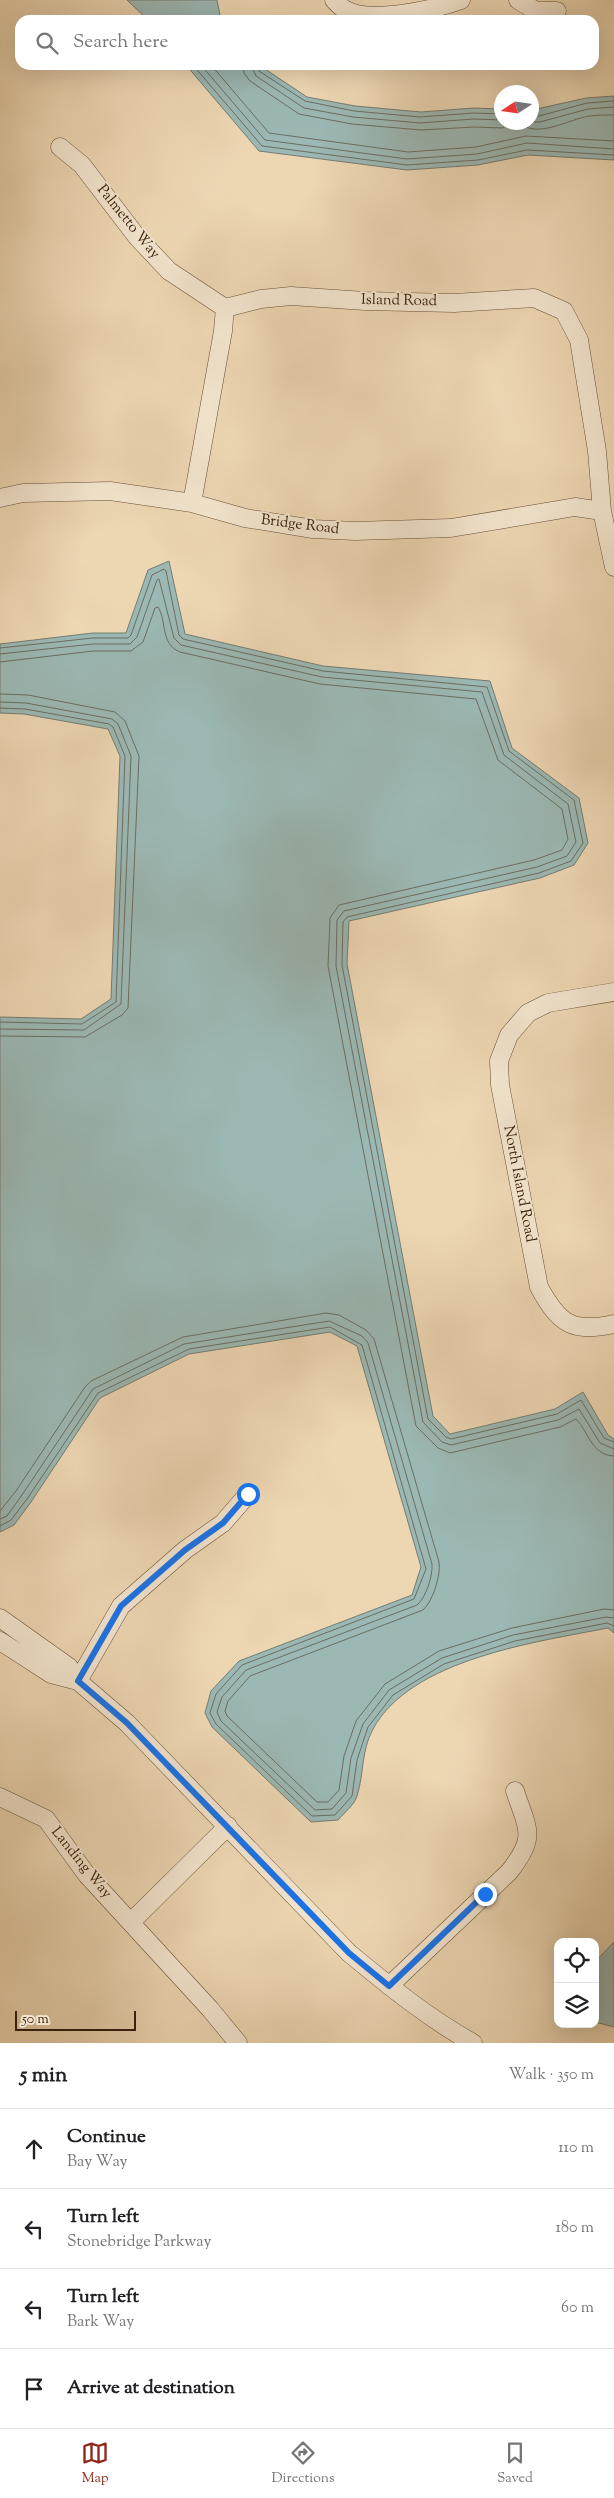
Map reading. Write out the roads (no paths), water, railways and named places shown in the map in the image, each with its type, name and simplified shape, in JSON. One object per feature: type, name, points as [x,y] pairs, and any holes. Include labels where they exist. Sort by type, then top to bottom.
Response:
[{"type":"street","points":[[384,15],[435,9],[461,0]]},
{"type":"street","points":[[518,0],[536,11],[557,10]]},
{"type":"street","points":[[340,5],[373,15]]},
{"type":"street","name":"Palmetto Way","points":[[60,148],[82,165],[136,237],[168,271],[225,308]]},
{"type":"street","name":"Island Road","points":[[225,308],[260,300],[292,296],[365,301],[454,303],[534,298],[564,311],[579,340],[597,451],[602,511],[614,567]]},
{"type":"street","points":[[192,503],[223,332],[225,308]]},
{"type":"street","name":"Bridge Road","points":[[0,498],[23,494],[110,491],[192,503],[245,518],[313,529],[355,531],[451,528],[498,522],[574,507],[602,511]]},
{"type":"street","name":"North Island Road","points":[[614,992],[548,1003],[528,1013],[509,1035],[499,1061],[500,1085],[539,1288],[552,1310],[568,1323],[590,1329],[614,1324]]},
{"type":"street","points":[[78,1681],[121,1606],[185,1550],[223,1523],[248,1494]]},
{"type":"street","points":[[0,1618],[69,1667],[78,1681],[127,1723],[349,1953],[389,1986],[445,2027],[473,2043]]},
{"type":"street","points":[[0,1641],[51,1674],[78,1681]]},
{"type":"street","points":[[389,1986],[509,1872],[523,1854],[529,1836],[515,1791]]},
{"type":"street","name":"Landing Way","points":[[0,1797],[46,1820],[87,1875],[238,2043]]},
{"type":"street","points":[[131,1922],[228,1826]]},
{"type":"water","points":[[127,0],[217,0],[220,15],[143,15]]},
{"type":"water","points":[[190,70],[266,70],[307,97],[355,106],[421,112],[474,108],[494,109],[494,130],[539,130],[539,108],[586,98],[614,96],[614,160],[528,155],[478,165],[407,170],[259,151]]},
{"type":"water","points":[[169,561],[185,634],[323,666],[490,681],[512,748],[579,798],[588,843],[574,865],[540,878],[349,921],[347,964],[433,1416],[450,1434],[555,1409],[583,1392],[608,1435],[614,1439],[614,1633],[608,1628],[512,1648],[445,1670],[416,1686],[391,1705],[373,1729],[366,1746],[356,1799],[338,1820],[311,1822],[212,1727],[205,1713],[211,1691],[239,1661],[412,1595],[421,1567],[357,1346],[330,1332],[189,1354],[100,1398],[14,1525],[0,1532],[0,1017],[81,1019],[111,999],[120,756],[108,729],[24,714],[0,713],[0,644],[93,633],[126,633],[148,570]]},
{"type":"water","points":[[614,1942],[614,2027],[599,2023],[599,1958]]}]
